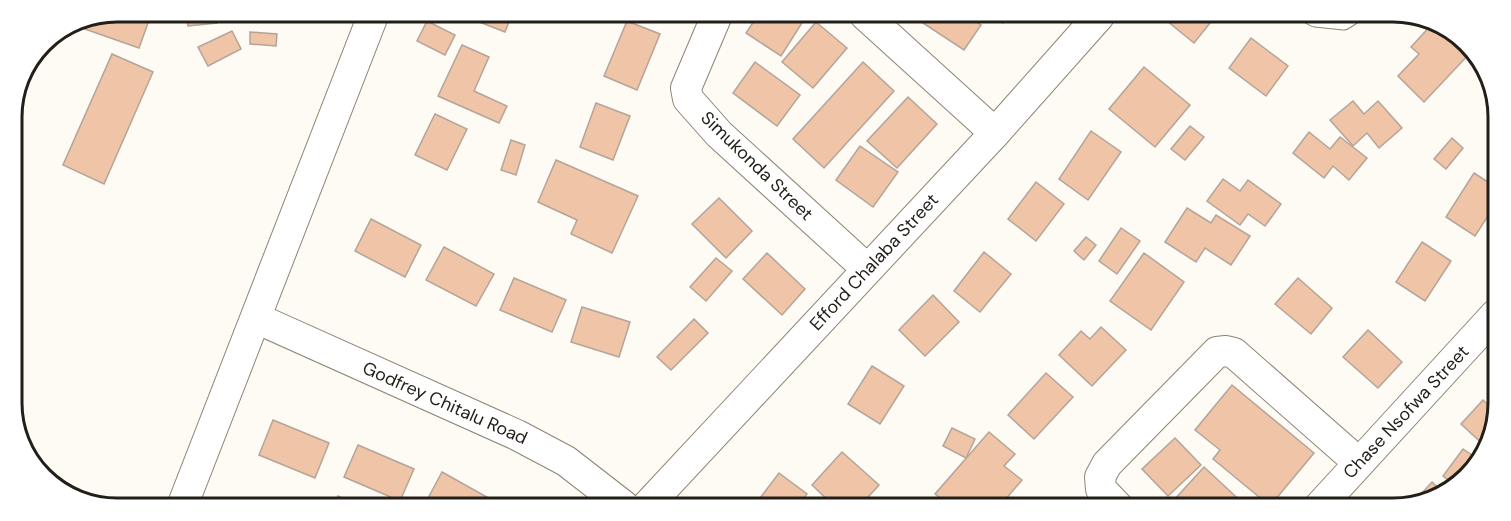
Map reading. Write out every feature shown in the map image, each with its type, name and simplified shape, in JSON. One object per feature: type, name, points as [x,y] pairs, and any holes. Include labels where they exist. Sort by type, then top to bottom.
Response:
[{"type":"street","points":[[185,499],[371,22]]},
{"type":"street","name":"Simukonda Street","points":[[714,22],[686,88],[688,99],[719,134],[867,269]]},
{"type":"street","points":[[873,22],[995,133]]},
{"type":"street","name":"Efford Chalaba Street","points":[[654,499],[995,133],[1094,22]]},
{"type":"street","name":"Godfrey Chitalu Road","points":[[256,318],[517,435],[566,461],[614,499]]},
{"type":"street","name":"Chase Nsofwa Street","points":[[1327,498],[1488,323]]},
{"type":"street","points":[[1110,498],[1101,489],[1100,477],[1107,464],[1217,352],[1234,353],[1359,464]]},
{"type":"building","points":[[148,22],[139,48],[85,29],[99,24]]},
{"type":"building","points":[[187,22],[217,22],[217,23],[188,26]]},
{"type":"building","points":[[426,22],[455,35],[445,55],[417,41]]},
{"type":"building","points":[[479,22],[509,22],[505,32]]},
{"type":"building","points":[[627,22],[660,34],[637,90],[604,76]]},
{"type":"building","points":[[753,22],[803,22],[781,56],[746,33]]},
{"type":"building","points":[[816,22],[847,48],[813,88],[782,62]]},
{"type":"building","points":[[977,22],[981,25],[964,50],[923,23]]},
{"type":"building","points":[[1168,22],[1211,22],[1194,43]]},
{"type":"building","points":[[1427,29],[1451,42],[1466,57],[1424,102],[1398,76],[1419,54],[1411,47]]},
{"type":"building","points":[[232,31],[241,49],[208,66],[198,47]]},
{"type":"building","points":[[250,32],[277,34],[276,46],[250,44]]},
{"type":"building","points":[[1251,38],[1288,66],[1266,96],[1229,68]]},
{"type":"building","points":[[462,45],[489,57],[474,91],[507,106],[499,123],[438,96]]},
{"type":"building","points":[[112,54],[153,72],[104,184],[63,165]]},
{"type":"building","points":[[755,62],[800,95],[777,126],[733,93]]},
{"type":"building","points":[[863,62],[894,91],[824,168],[793,139]]},
{"type":"building","points":[[1144,67],[1190,105],[1155,147],[1109,109]]},
{"type":"building","points":[[908,97],[937,124],[897,168],[867,141]]},
{"type":"building","points":[[1353,101],[1364,114],[1378,101],[1402,128],[1379,148],[1367,133],[1353,146],[1330,120]]},
{"type":"building","points":[[596,103],[630,116],[613,160],[580,147]]},
{"type":"building","points":[[435,114],[467,129],[447,170],[415,155]]},
{"type":"building","points":[[1190,126],[1204,137],[1185,160],[1171,149]]},
{"type":"building","points":[[1091,131],[1121,152],[1088,200],[1059,179]]},
{"type":"building","points":[[1309,132],[1330,149],[1340,137],[1367,158],[1349,180],[1333,166],[1324,178],[1293,153]]},
{"type":"building","points":[[1452,138],[1463,148],[1446,169],[1434,159]]},
{"type":"building","points":[[511,140],[525,145],[516,175],[501,170]]},
{"type":"building","points":[[860,146],[898,172],[873,207],[836,180]]},
{"type":"building","points":[[556,160],[638,196],[612,253],[571,234],[577,220],[538,202]]},
{"type":"building","points":[[1474,173],[1488,182],[1488,216],[1475,236],[1446,217]]},
{"type":"building","points":[[1223,179],[1240,191],[1248,180],[1281,204],[1265,226],[1248,214],[1240,225],[1207,201]]},
{"type":"building","points":[[1036,182],[1064,204],[1036,241],[1008,219]]},
{"type":"building","points":[[719,198],[752,231],[726,258],[692,224]]},
{"type":"building","points":[[1187,208],[1211,223],[1216,215],[1250,236],[1231,265],[1205,248],[1196,262],[1165,242]]},
{"type":"building","points":[[371,219],[421,245],[405,277],[355,251]]},
{"type":"building","points":[[1121,228],[1140,241],[1117,274],[1099,261]]},
{"type":"building","points":[[1086,237],[1096,245],[1084,260],[1074,251]]},
{"type":"building","points":[[1422,242],[1451,261],[1425,301],[1396,282]]},
{"type":"building","points":[[444,247],[494,274],[476,306],[426,280]]},
{"type":"building","points":[[984,252],[1011,274],[980,312],[954,291]]},
{"type":"building","points":[[767,253],[805,289],[782,315],[743,279]]},
{"type":"building","points":[[1144,253],[1184,282],[1151,330],[1110,301]]},
{"type":"building","points":[[716,258],[732,271],[706,301],[690,287]]},
{"type":"building","points":[[514,278],[566,300],[552,332],[500,310]]},
{"type":"building","points":[[1298,278],[1332,308],[1311,334],[1275,304]]},
{"type":"building","points":[[933,295],[959,322],[925,356],[899,330]]},
{"type":"building","points":[[582,307],[630,322],[619,357],[571,342]]},
{"type":"building","points":[[694,319],[708,333],[671,370],[657,357]]},
{"type":"building","points":[[1101,327],[1126,350],[1092,386],[1059,355],[1081,331],[1090,339]]},
{"type":"building","points":[[1368,330],[1402,362],[1378,388],[1343,357]]},
{"type":"building","points":[[872,366],[904,386],[880,424],[848,404]]},
{"type":"building","points":[[1046,373],[1073,397],[1034,439],[1008,415]]},
{"type":"building","points":[[1232,385],[1314,453],[1277,498],[1260,498],[1213,459],[1220,450],[1195,430]]},
{"type":"building","points":[[1483,400],[1488,405],[1488,416],[1480,442],[1461,424]]},
{"type":"building","points":[[273,420],[329,443],[315,478],[259,455]]},
{"type":"building","points":[[952,428],[975,439],[966,458],[943,446]]},
{"type":"building","points":[[989,432],[1015,454],[1004,466],[1022,480],[1006,498],[941,498],[935,494]]},
{"type":"building","points":[[1175,438],[1201,465],[1168,496],[1142,469]]},
{"type":"building","points":[[358,445],[414,469],[401,499],[395,499],[344,477]]},
{"type":"building","points":[[1463,449],[1472,455],[1451,479],[1449,480],[1443,476]]},
{"type":"building","points":[[842,452],[879,485],[867,498],[826,498],[812,485]]},
{"type":"building","points":[[1204,467],[1237,498],[1176,498]]},
{"type":"building","points":[[442,472],[490,499],[428,499]]},
{"type":"building","points":[[779,473],[807,494],[804,498],[760,498]]},
{"type":"building","points":[[1432,482],[1438,488],[1430,491],[1421,494]]}]
